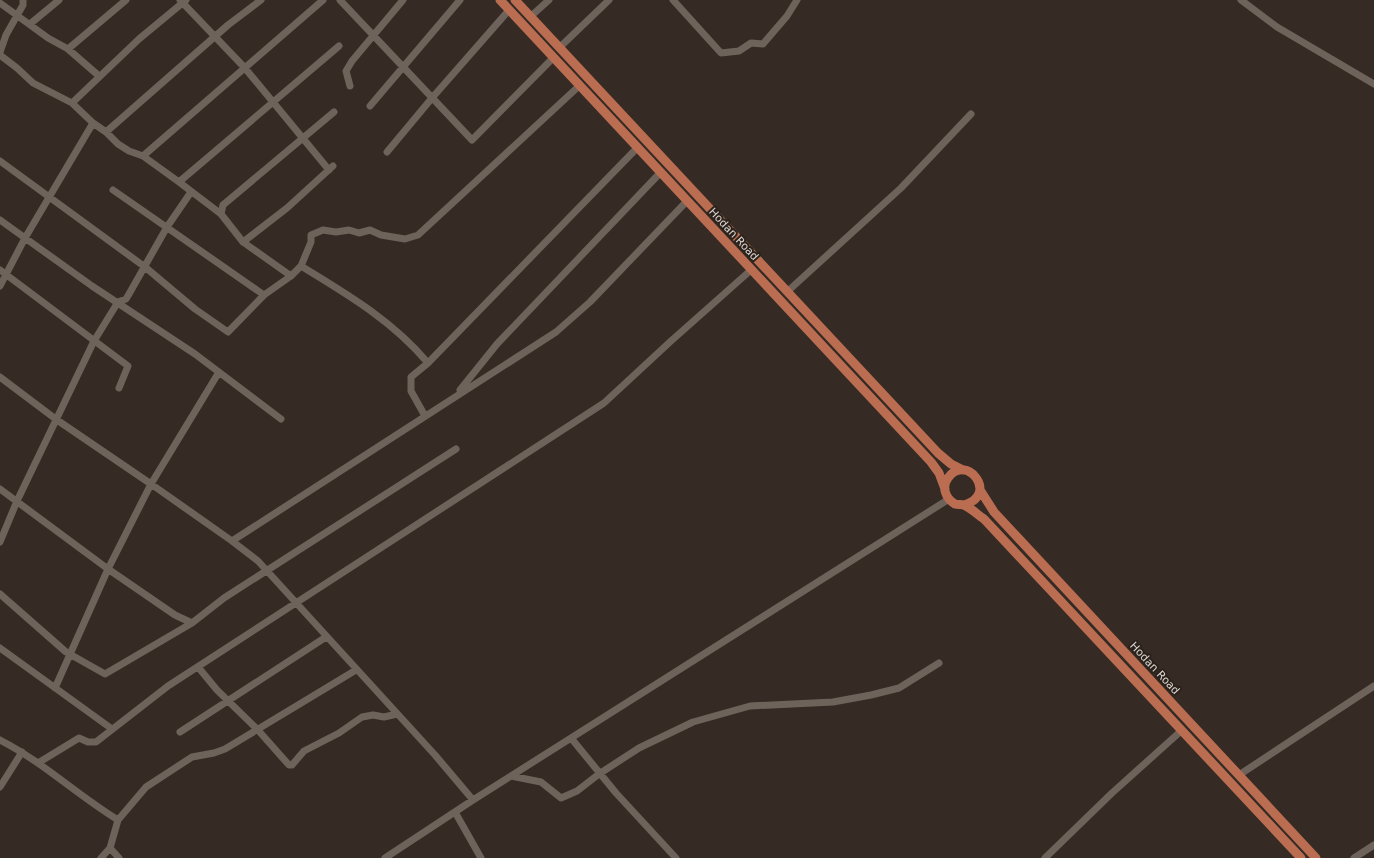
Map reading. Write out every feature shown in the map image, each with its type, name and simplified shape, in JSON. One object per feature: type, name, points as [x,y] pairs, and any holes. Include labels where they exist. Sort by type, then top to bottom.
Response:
[{"type":"main road","name":"Hodan Road","points":[[500,0],[931,462],[938,473],[949,499]]},
{"type":"main road","name":"Hodan Road","points":[[515,0],[530,18],[788,291],[938,453],[951,464],[974,474],[978,479],[980,490],[994,512],[1316,858]]},
{"type":"main road","points":[[945,489],[945,483],[952,474],[963,470]]},
{"type":"main road","points":[[964,505],[974,500],[980,490]]},
{"type":"main road","points":[[949,499],[953,503],[964,505],[984,519],[1300,858]]},
{"type":"street","points":[[23,0],[23,5],[0,53],[33,83],[72,102],[93,123],[106,132],[118,144],[129,151],[143,156],[221,214],[243,242],[291,276]]},
{"type":"street","points":[[30,24],[59,0]]},
{"type":"street","points":[[68,49],[126,0]]},
{"type":"street","points":[[106,132],[215,36],[261,0]]},
{"type":"street","points":[[143,156],[323,0]]},
{"type":"street","points":[[340,0],[472,140],[554,58]]},
{"type":"street","points":[[350,86],[346,71],[352,61],[403,0]]},
{"type":"street","points":[[370,106],[402,66],[460,0]]},
{"type":"street","points":[[530,18],[549,0]]},
{"type":"street","points":[[559,48],[609,0]]},
{"type":"street","points":[[673,0],[721,53],[739,51],[751,43],[763,44],[787,16],[797,0]]},
{"type":"street","points":[[1241,0],[1277,27],[1374,84]]},
{"type":"street","points":[[72,102],[139,39],[183,1],[244,67],[303,140],[331,168],[287,208],[243,242]]},
{"type":"street","points":[[0,3],[18,14],[48,38],[68,49],[99,76]]},
{"type":"street","points":[[387,152],[509,10]]},
{"type":"street","points":[[178,182],[339,46]]},
{"type":"street","points":[[0,161],[145,267],[195,309],[228,332],[264,295],[291,276],[301,266],[311,242],[311,235],[323,230],[336,232],[349,230],[359,233],[370,230],[381,235],[406,239],[418,235],[579,86]]},
{"type":"street","points":[[221,214],[223,205],[303,140],[334,112]]},
{"type":"street","points":[[788,291],[901,188],[971,114]]},
{"type":"street","points":[[0,286],[3,272],[25,238],[93,123]]},
{"type":"street","points":[[425,416],[411,391],[411,377],[428,363],[637,148]]},
{"type":"street","points":[[456,395],[497,344],[660,173]]},
{"type":"street","points":[[113,190],[264,295]]},
{"type":"street","points":[[0,542],[17,501],[94,341],[118,302],[127,297],[167,227],[191,192]]},
{"type":"street","points":[[232,541],[456,395],[556,332],[590,302],[687,201]]},
{"type":"street","points":[[0,220],[219,372],[282,419]]},
{"type":"street","points":[[301,266],[370,309],[412,344],[428,363]]},
{"type":"street","points":[[38,763],[79,738],[88,742],[96,742],[168,686],[604,403],[751,270]]},
{"type":"street","points":[[3,272],[128,366],[119,388]]},
{"type":"street","points":[[55,688],[108,569],[151,484],[219,372]]},
{"type":"street","points":[[0,377],[57,420],[232,541],[258,562],[397,714],[473,800]]},
{"type":"street","points":[[0,594],[70,654],[105,674],[192,623],[224,598],[456,449]]},
{"type":"street","points":[[0,489],[108,569],[175,614],[192,623]]},
{"type":"street","points":[[385,858],[473,800],[949,499]]},
{"type":"street","points":[[180,732],[228,699],[326,637]]},
{"type":"street","points":[[0,648],[112,729]]},
{"type":"street","points":[[511,776],[541,782],[561,798],[577,791],[599,774],[640,748],[693,722],[750,706],[834,702],[871,695],[899,688],[939,663]]},
{"type":"street","points":[[198,667],[217,690],[228,699],[257,729],[286,764],[292,765],[304,751],[338,733],[362,717],[373,715],[384,718],[397,714]]},
{"type":"street","points":[[101,858],[110,848],[118,820],[146,786],[192,757],[220,752],[356,670]]},
{"type":"street","points":[[1238,775],[1374,686]]},
{"type":"street","points":[[1045,858],[1112,793],[1181,731]]},
{"type":"street","points":[[571,738],[599,774],[676,858]]},
{"type":"street","points":[[0,740],[22,752],[99,809],[118,820]]},
{"type":"street","points":[[0,786],[22,752]]},
{"type":"street","points":[[455,812],[481,858]]},
{"type":"street","points":[[1354,858],[1374,845]]},
{"type":"street","points":[[110,848],[119,858]]}]
